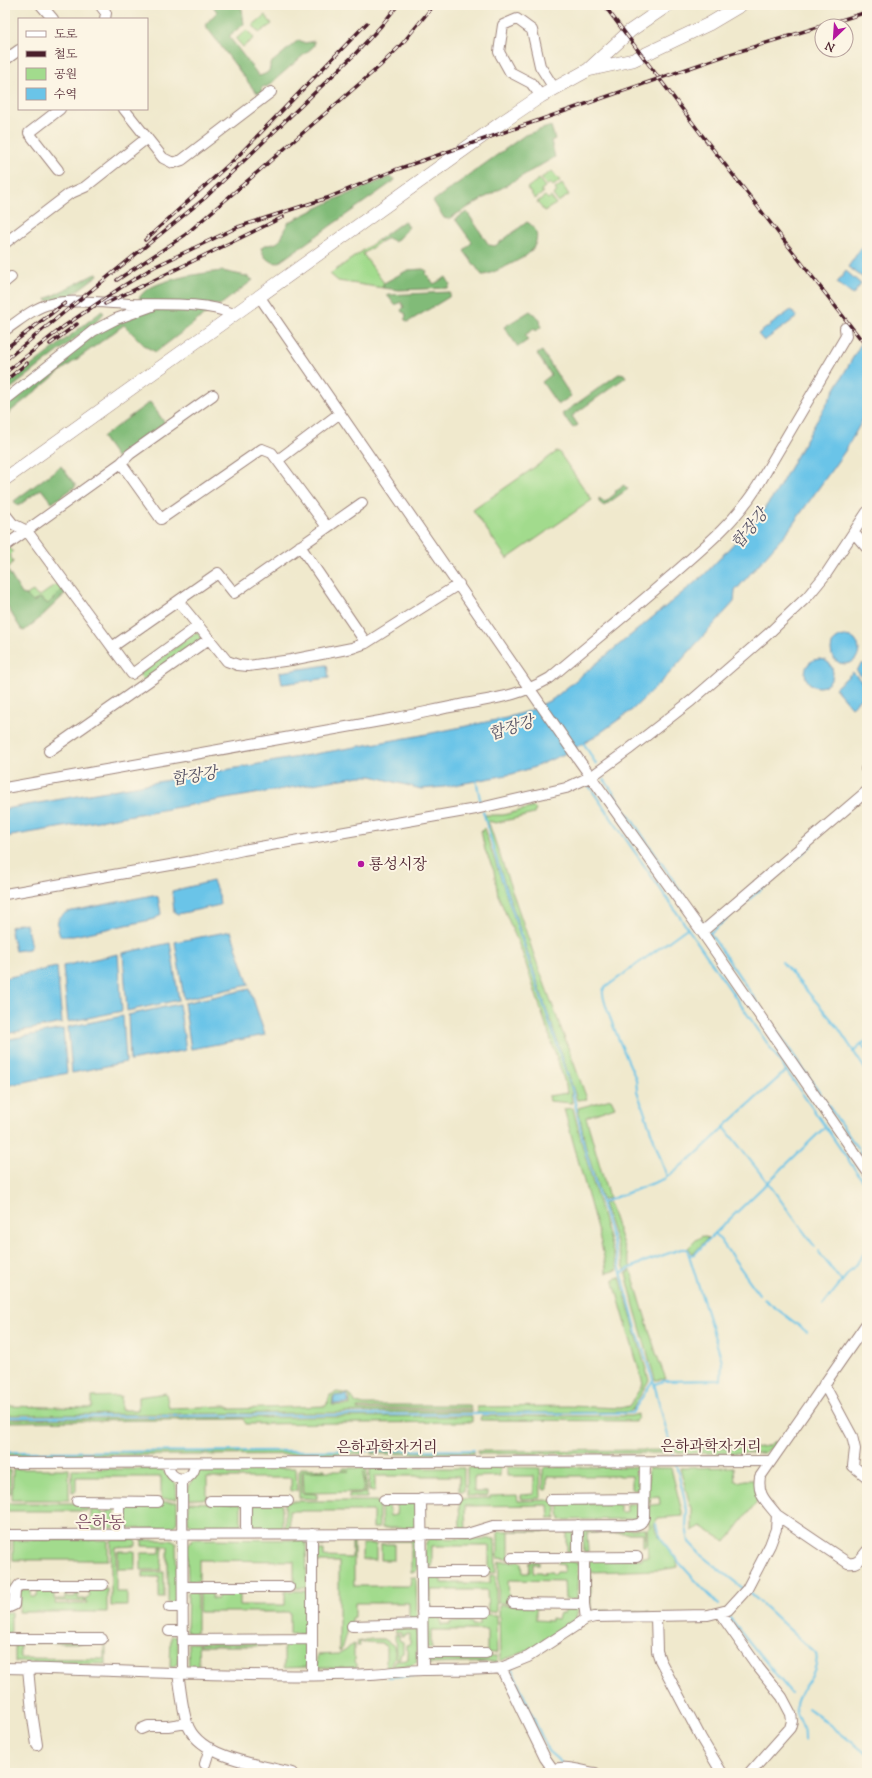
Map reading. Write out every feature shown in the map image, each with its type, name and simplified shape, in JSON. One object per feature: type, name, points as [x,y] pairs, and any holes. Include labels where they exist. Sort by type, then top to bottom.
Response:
[{"type":"main road","points":[[5,479],[259,296],[541,96],[588,70],[630,31],[668,5]]},
{"type":"main road","points":[[588,70],[633,60],[708,24],[741,5]]},
{"type":"street","points":[[42,5],[52,18]]},
{"type":"street","points":[[100,5],[106,13],[105,18]]},
{"type":"street","points":[[541,96],[531,83],[510,72],[502,58],[499,52],[503,24],[517,18],[532,30],[540,66],[554,88]]},
{"type":"street","points":[[5,60],[18,51]]},
{"type":"street","points":[[125,110],[163,158],[173,163],[178,162],[271,92]]},
{"type":"street","points":[[58,170],[29,133],[59,110]]},
{"type":"street","points":[[5,243],[69,194],[84,187],[147,138]]},
{"type":"street","points":[[259,296],[460,584],[576,756],[592,776],[702,932],[867,1171]]},
{"type":"street","points":[[5,330],[41,307],[59,302],[156,305],[180,304],[214,307],[234,314]]},
{"type":"street","points":[[5,400],[93,331],[116,319],[156,305]]},
{"type":"street","points":[[5,788],[534,692],[648,596],[725,528],[757,487],[846,336],[845,328]]},
{"type":"street","points":[[5,546],[213,395]]},
{"type":"street","points":[[278,460],[340,413]]},
{"type":"street","points":[[121,463],[162,519],[262,449],[272,453],[278,460],[327,527]]},
{"type":"street","points":[[112,647],[218,573],[234,593],[362,503]]},
{"type":"street","points":[[5,894],[481,808],[561,790],[592,776],[691,701],[788,616],[826,574],[854,534],[867,512]]},
{"type":"street","points":[[5,514],[13,524],[27,531],[141,686]]},
{"type":"street","points":[[854,534],[866,547]]},
{"type":"street","points":[[300,546],[366,643]]},
{"type":"street","points":[[178,601],[227,661],[248,666],[291,660],[352,648],[366,643],[460,584]]},
{"type":"street","points":[[132,674],[198,626]]},
{"type":"street","points":[[49,751],[209,639]]},
{"type":"street","points":[[702,932],[867,790]]},
{"type":"street","points":[[867,1323],[770,1461],[760,1477],[758,1487],[760,1493],[776,1515],[848,1563],[854,1564],[858,1562],[867,1551]]},
{"type":"street","points":[[824,1384],[852,1436],[855,1449],[853,1466],[867,1477]]},
{"type":"street","name":"은하과학자거리","points":[[5,1463],[770,1461]]},
{"type":"street","points":[[5,1535],[468,1534],[493,1526],[640,1524],[644,1517],[645,1462]]},
{"type":"street","points":[[168,1463],[168,1469],[171,1475],[182,1479],[188,1477],[192,1473],[195,1463]]},
{"type":"street","points":[[182,1479],[183,1635],[180,1674],[187,1723],[194,1735],[210,1748],[233,1758],[292,1773]]},
{"type":"street","points":[[390,1502],[421,1499],[456,1499]]},
{"type":"street","points":[[421,1499],[423,1670]]},
{"type":"street","points":[[550,1500],[644,1499]]},
{"type":"street","points":[[77,1501],[158,1502]]},
{"type":"street","points":[[210,1501],[288,1501]]},
{"type":"street","points":[[119,1502],[119,1534]]},
{"type":"street","points":[[246,1502],[246,1534]]},
{"type":"street","points":[[5,1668],[180,1674],[372,1674],[423,1670],[486,1670],[501,1668],[528,1657],[586,1619],[595,1617],[656,1617],[720,1614],[728,1610],[746,1591],[770,1544],[776,1529],[776,1515]]},
{"type":"street","points":[[578,1525],[586,1619]]},
{"type":"street","points":[[312,1534],[312,1674]]},
{"type":"street","points":[[512,1558],[637,1557]]},
{"type":"street","points":[[422,1572],[485,1572]]},
{"type":"street","points":[[5,1608],[14,1605],[15,1590],[18,1585],[103,1585]]},
{"type":"street","points":[[183,1587],[289,1586]]},
{"type":"street","points":[[513,1603],[584,1604]]},
{"type":"street","points":[[169,1607],[183,1606]]},
{"type":"street","points":[[422,1612],[486,1612]]},
{"type":"street","points":[[720,1614],[782,1697],[791,1714],[792,1721],[790,1728],[750,1773]]},
{"type":"street","points":[[656,1617],[657,1651],[660,1660],[701,1738],[722,1773]]},
{"type":"street","points":[[352,1626],[422,1624]]},
{"type":"street","points":[[169,1631],[183,1635],[312,1639]]},
{"type":"street","points":[[5,1639],[102,1639]]},
{"type":"street","points":[[423,1653],[486,1654]]},
{"type":"street","points":[[28,1668],[37,1745]]},
{"type":"street","points":[[501,1668],[545,1758],[548,1771],[564,1768],[595,1773]]},
{"type":"street","points":[[141,1729],[148,1726],[168,1726],[187,1723]]},
{"type":"street","points":[[205,1764],[210,1748]]},
{"type":"green space","points":[[239,5],[242,9],[244,24],[230,35],[230,38],[259,76],[268,72],[270,69],[270,64],[299,40],[305,43],[314,41],[314,46],[269,85],[266,87],[264,86],[261,89],[262,92],[258,93],[254,90],[205,25],[217,12],[213,6]]},
{"type":"green space","points":[[265,15],[272,24],[259,33],[253,25]]},
{"type":"green space","points":[[247,30],[254,38],[243,47],[236,39]]},
{"type":"green space","points":[[551,126],[555,139],[551,141],[555,157],[448,219],[444,218],[433,201],[525,135]]},
{"type":"green space","points":[[552,171],[560,181],[553,186],[550,183],[547,186],[541,178]]},
{"type":"green space","points":[[390,177],[395,179],[394,181],[278,263],[267,259],[261,248],[264,245],[271,245],[279,241],[289,222],[336,199]]},
{"type":"green space","points":[[539,179],[545,187],[541,190],[543,193],[535,199],[527,188]]},
{"type":"green space","points":[[562,184],[569,195],[558,202],[553,195],[557,192],[555,189]]},
{"type":"green space","points":[[545,196],[548,199],[551,197],[556,204],[544,211],[537,202]]},
{"type":"green space","points":[[467,212],[489,245],[495,246],[527,222],[536,232],[537,236],[535,245],[529,253],[521,259],[486,275],[482,275],[464,251],[472,242],[455,219]]},
{"type":"green space","points":[[404,221],[409,227],[395,242],[388,238],[380,242],[378,240]]},
{"type":"green space","points":[[378,240],[380,242],[363,254],[384,283],[383,288],[338,281],[330,274]]},
{"type":"green space","points":[[423,269],[427,271],[426,274],[434,284],[446,277],[450,284],[448,288],[399,290],[383,288],[384,283],[408,270]]},
{"type":"green space","points":[[222,271],[246,276],[253,280],[220,305],[150,302],[139,299],[144,292],[163,282]]},
{"type":"green space","points":[[97,273],[98,275],[65,300],[47,301],[46,299]]},
{"type":"green space","points":[[449,292],[449,297],[408,322],[404,319],[406,317],[405,313],[401,310],[404,307],[401,302],[395,305],[387,295]]},
{"type":"green space","points":[[162,309],[200,309],[207,313],[156,352],[146,347],[124,325],[62,370],[5,416],[5,404],[96,332],[146,311]]},
{"type":"green space","points":[[102,311],[104,313],[95,323],[5,393],[5,386]]},
{"type":"green space","points":[[530,311],[540,319],[541,327],[536,331],[534,329],[525,335],[528,340],[518,347],[504,327]]},
{"type":"green space","points":[[542,351],[571,396],[558,405],[542,382],[551,375],[537,354]]},
{"type":"green space","points":[[620,373],[624,374],[626,377],[572,416],[578,425],[573,428],[562,414]]},
{"type":"green space","points":[[150,402],[165,423],[117,458],[102,437]]},
{"type":"green space","points":[[558,451],[592,500],[507,559],[473,510]]},
{"type":"green space","points":[[61,466],[76,486],[52,503],[41,489],[18,506],[14,501]]},
{"type":"green space","points":[[624,485],[628,489],[604,506],[599,502],[599,498],[605,502],[615,494],[616,490]]},
{"type":"green space","points":[[9,547],[13,552],[10,555],[13,562],[7,569],[5,566],[5,550]]},
{"type":"green space","points":[[5,566],[22,594],[26,595],[33,602],[40,598],[48,604],[63,589],[66,593],[24,631],[21,629],[5,603]]},
{"type":"green space","points":[[57,584],[63,589],[48,604],[40,598],[33,602],[26,595],[33,591],[37,596],[40,596]]},
{"type":"green space","points":[[197,632],[202,639],[144,681],[139,674]]},
{"type":"green space","points":[[534,807],[536,809],[534,814],[496,823],[488,821],[535,958],[587,1099],[577,1100],[485,820],[485,815],[503,815]]},
{"type":"green space","points":[[484,828],[571,1089],[572,1103],[549,1101],[548,1096],[567,1093],[566,1086],[522,952],[498,895],[494,871],[485,850],[481,831]]},
{"type":"green space","points":[[611,1099],[615,1107],[586,1117],[609,1198],[602,1200],[586,1148],[578,1108]]},
{"type":"green space","points":[[573,1108],[618,1270],[606,1273],[601,1243],[564,1109]]},
{"type":"green space","points":[[603,1203],[609,1203],[631,1268],[625,1270]]},
{"type":"green space","points":[[702,1236],[708,1238],[694,1253],[691,1253],[688,1248]]},
{"type":"green space","points":[[631,1270],[656,1353],[666,1379],[655,1380],[626,1273]]},
{"type":"green space","points":[[620,1277],[649,1380],[632,1410],[629,1412],[477,1413],[477,1407],[568,1406],[620,1408],[629,1406],[643,1384],[613,1279]]},
{"type":"green space","points":[[337,1392],[350,1394],[356,1403],[364,1405],[470,1405],[471,1408],[358,1408],[358,1410],[471,1410],[472,1412],[5,1415],[5,1406],[92,1408],[92,1397],[121,1396],[121,1410],[138,1410],[138,1397],[166,1393],[169,1408],[226,1406],[232,1409],[326,1406],[330,1395]],"holes":[[[347,1394],[350,1397],[350,1405],[332,1405],[333,1396]]]},
{"type":"green space","points":[[638,1414],[638,1418],[635,1421],[480,1420],[481,1416],[631,1416]]},
{"type":"green space","points":[[472,1416],[472,1422],[246,1424],[243,1419],[5,1422],[5,1419]]},
{"type":"green space","points":[[775,1441],[774,1446],[764,1453],[678,1453],[675,1451],[674,1443],[677,1448],[753,1448],[767,1446]]},
{"type":"green space","points":[[667,1450],[668,1453],[478,1454],[478,1451]]},
{"type":"green space","points":[[474,1451],[474,1454],[372,1454],[372,1452]]},
{"type":"green space","points":[[362,1452],[363,1454],[5,1456],[5,1453]]},
{"type":"green space","points":[[500,1467],[500,1476],[474,1477],[474,1492],[487,1492],[487,1496],[467,1496],[467,1468]]},
{"type":"green space","points":[[507,1467],[540,1468],[541,1498],[521,1499],[521,1495],[534,1494],[534,1476],[507,1476]]},
{"type":"green space","points":[[545,1467],[639,1467],[640,1490],[632,1490],[632,1476],[547,1476],[547,1490],[545,1490],[543,1489],[543,1469]]},
{"type":"green space","points":[[734,1467],[735,1481],[755,1480],[758,1500],[726,1542],[701,1526],[692,1531],[692,1512],[680,1468]]},
{"type":"green space","points":[[204,1468],[296,1468],[297,1491],[291,1491],[291,1478],[207,1478],[207,1499],[187,1499],[188,1486],[199,1471]]},
{"type":"green space","points":[[301,1468],[325,1469],[325,1471],[302,1471],[302,1493],[317,1494],[317,1499],[299,1498],[299,1471]]},
{"type":"green space","points":[[343,1468],[367,1468],[367,1498],[349,1498],[349,1494],[365,1493],[364,1471],[363,1492],[304,1493],[303,1471],[341,1471]]},
{"type":"green space","points":[[370,1468],[464,1468],[464,1491],[459,1491],[459,1476],[375,1476],[375,1491],[369,1491]]},
{"type":"green space","points":[[649,1468],[671,1468],[683,1516],[658,1518],[654,1524],[656,1532],[677,1561],[678,1567],[660,1570],[591,1572],[591,1610],[649,1612],[590,1612],[588,1608],[589,1561],[592,1559],[642,1559],[642,1557],[648,1557],[647,1529],[650,1527],[647,1506],[660,1504],[659,1496],[650,1497],[650,1503],[646,1504]]},
{"type":"green space","points":[[13,1469],[69,1469],[69,1500],[12,1500]]},
{"type":"green space","points":[[72,1469],[161,1469],[176,1484],[177,1499],[161,1499],[161,1477],[76,1477],[76,1491],[72,1492]]},
{"type":"green space","points":[[5,1470],[10,1470],[11,1493],[5,1493]]},
{"type":"green space","points":[[517,1495],[518,1501],[549,1500],[556,1502],[556,1519],[549,1519],[548,1505],[465,1506],[466,1529],[460,1529],[459,1499]]},
{"type":"green space","points":[[289,1501],[377,1501],[377,1503],[379,1503],[379,1528],[373,1528],[373,1511],[289,1511],[290,1528],[285,1528],[285,1503]]},
{"type":"green space","points":[[177,1502],[177,1522],[173,1528],[127,1529],[124,1527],[123,1505]]},
{"type":"green space","points":[[188,1502],[241,1504],[241,1526],[238,1528],[193,1528],[188,1522]]},
{"type":"green space","points":[[558,1502],[620,1504],[620,1512],[626,1512],[626,1504],[640,1504],[640,1517],[635,1519],[560,1520]]},
{"type":"green space","points":[[5,1503],[77,1503],[88,1505],[88,1511],[5,1511]]},
{"type":"green space","points":[[282,1503],[282,1528],[256,1529],[253,1527],[250,1518],[251,1505]]},
{"type":"green space","points":[[381,1503],[389,1504],[390,1516],[396,1515],[397,1504],[416,1504],[416,1525],[412,1528],[382,1528]]},
{"type":"green space","points":[[91,1504],[101,1506],[101,1513],[107,1513],[108,1504],[115,1507],[114,1528],[91,1529]]},
{"type":"green space","points":[[646,1529],[646,1546],[643,1546],[643,1533],[587,1533],[588,1552],[584,1552],[583,1530]]},
{"type":"green space","points":[[573,1530],[573,1550],[567,1552],[567,1532],[509,1531],[509,1559],[498,1558],[498,1531]]},
{"type":"green space","points":[[317,1538],[376,1538],[376,1541],[354,1541],[354,1586],[410,1586],[411,1577],[416,1578],[417,1620],[409,1622],[409,1603],[355,1603],[355,1617],[351,1618],[351,1626],[347,1630],[341,1650],[339,1651],[339,1562],[316,1562],[316,1550],[324,1550],[324,1557],[352,1558],[352,1540],[324,1540],[324,1546],[317,1546]]},
{"type":"green space","points":[[430,1538],[495,1539],[496,1572],[489,1573],[489,1546],[432,1546],[432,1567],[426,1567],[425,1547]]},
{"type":"green space","points":[[193,1539],[306,1540],[307,1588],[294,1588],[294,1561],[199,1560],[199,1581],[188,1581],[187,1546]]},
{"type":"green space","points":[[381,1539],[414,1539],[416,1542],[418,1560],[416,1572],[411,1572],[411,1541],[381,1541]]},
{"type":"green space","points":[[5,1540],[10,1540],[10,1569],[5,1569]]},
{"type":"green space","points":[[13,1540],[108,1540],[108,1560],[13,1560]]},
{"type":"green space","points":[[111,1540],[136,1540],[136,1546],[116,1547],[116,1592],[127,1592],[127,1606],[111,1606]]},
{"type":"green space","points":[[142,1540],[171,1540],[176,1543],[177,1603],[168,1603],[168,1547],[142,1546]]},
{"type":"green space","points":[[362,1544],[376,1544],[376,1560],[362,1560]]},
{"type":"green space","points":[[381,1544],[394,1544],[394,1560],[381,1560]]},
{"type":"green space","points":[[160,1548],[163,1548],[161,1570],[141,1570],[141,1553],[160,1553]]},
{"type":"green space","points":[[118,1551],[135,1551],[135,1569],[118,1569]]},
{"type":"green space","points":[[519,1561],[522,1564],[523,1573],[529,1573],[530,1562],[539,1561],[539,1564],[533,1564],[533,1572],[541,1572],[541,1574],[545,1574],[545,1572],[552,1572],[552,1574],[556,1574],[556,1572],[564,1572],[564,1565],[558,1564],[558,1561],[578,1562],[577,1600],[565,1599],[564,1581],[508,1580],[509,1603],[498,1603],[499,1562]]},
{"type":"green space","points":[[5,1572],[10,1572],[10,1601],[5,1605]]},
{"type":"green space","points":[[143,1572],[164,1572],[164,1598],[159,1598],[159,1577],[143,1577]]},
{"type":"green space","points":[[425,1574],[441,1574],[441,1583],[490,1583],[490,1575],[496,1575],[496,1612],[488,1612],[487,1590],[431,1590],[431,1605],[433,1607],[427,1608]]},
{"type":"green space","points":[[31,1589],[31,1597],[37,1597],[38,1589],[65,1589],[64,1591],[54,1591],[54,1599],[56,1599],[55,1604],[87,1604],[86,1599],[90,1595],[87,1589],[107,1589],[107,1612],[19,1612],[21,1590]]},
{"type":"green space","points":[[197,1590],[197,1633],[190,1633],[187,1631],[188,1592]]},
{"type":"green space","points":[[199,1590],[212,1590],[212,1599],[218,1599],[218,1590],[240,1590],[240,1605],[285,1605],[285,1591],[307,1591],[307,1634],[290,1634],[290,1612],[199,1612]]},
{"type":"green space","points":[[65,1593],[67,1593],[67,1597],[75,1597],[76,1593],[78,1593],[78,1599],[85,1599],[85,1602],[57,1601],[57,1599],[65,1599]]},
{"type":"green space","points":[[500,1605],[539,1605],[539,1608],[536,1609],[536,1620],[551,1621],[551,1618],[558,1619],[560,1613],[564,1613],[564,1606],[578,1608],[576,1619],[527,1651],[500,1661]]},
{"type":"green space","points":[[5,1612],[11,1613],[11,1632],[5,1634]]},
{"type":"green space","points":[[441,1614],[441,1625],[450,1625],[450,1622],[472,1622],[472,1625],[480,1625],[480,1614],[496,1615],[497,1653],[487,1653],[487,1630],[431,1630],[431,1645],[433,1648],[426,1648],[426,1615]]},
{"type":"green space","points":[[395,1628],[417,1630],[417,1661],[413,1665],[392,1667],[396,1660],[408,1659],[408,1650],[406,1650],[406,1645],[410,1644],[410,1634],[404,1634],[404,1636],[401,1636],[401,1633],[395,1633]]},
{"type":"green space","points":[[171,1635],[178,1638],[178,1663],[173,1667],[170,1667]]},
{"type":"green space","points":[[395,1635],[399,1635],[399,1640],[403,1642],[403,1653],[400,1655],[400,1658],[396,1658]]},
{"type":"green space","points":[[371,1639],[384,1639],[393,1645],[395,1657],[388,1668],[386,1667],[386,1645],[383,1643],[361,1642],[359,1643],[359,1646],[356,1646],[357,1642]]},
{"type":"green space","points":[[15,1641],[106,1641],[106,1664],[15,1662]],"holes":[[[20,1643],[104,1643],[104,1659],[20,1658]]]},
{"type":"green space","points":[[284,1642],[308,1642],[307,1667],[284,1668]]},
{"type":"green space","points":[[188,1643],[198,1643],[199,1667],[189,1666]]},
{"type":"green space","points":[[199,1643],[282,1643],[282,1646],[200,1646]]},
{"type":"green space","points":[[354,1644],[354,1662],[356,1664],[356,1668],[317,1667],[317,1655],[338,1654]]},
{"type":"green space","points":[[428,1656],[497,1656],[497,1662],[427,1664],[425,1658]]},
{"type":"water","points":[[861,248],[867,251],[867,276],[865,279],[848,267]]},
{"type":"water","points":[[846,271],[861,284],[853,295],[837,283]]},
{"type":"water","points":[[791,310],[797,317],[764,341],[758,334]]},
{"type":"water","name":"합장강","points":[[867,333],[867,412],[845,451],[788,531],[735,591],[734,602],[668,675],[632,710],[593,738],[564,754],[532,768],[512,774],[444,787],[421,789],[372,776],[359,776],[5,837],[5,809],[417,736],[506,718],[531,710],[553,699],[704,575],[755,521],[775,494]]},
{"type":"water","points":[[845,636],[855,640],[859,650],[855,660],[845,664],[835,660],[831,650],[835,640]]},
{"type":"water","points":[[819,659],[829,663],[833,673],[829,683],[819,687],[809,683],[805,673],[809,663]]},
{"type":"water","points":[[863,663],[867,668],[867,683],[856,670]]},
{"type":"water","points":[[327,665],[329,678],[282,684],[280,672]]},
{"type":"water","points":[[853,672],[867,688],[867,693],[851,707],[835,688]]},
{"type":"water","points":[[213,881],[219,895],[220,905],[178,914],[174,912],[172,891]]},
{"type":"water","points":[[153,895],[158,897],[161,914],[155,919],[73,936],[60,936],[58,922],[61,916],[67,912]]},
{"type":"water","points":[[21,923],[26,924],[31,946],[29,949],[15,951],[10,927]]},
{"type":"water","points":[[231,931],[249,985],[184,999],[175,942]]},
{"type":"water","points":[[170,943],[179,1000],[127,1011],[123,953]]},
{"type":"water","points":[[118,954],[122,1011],[68,1022],[63,966]]},
{"type":"water","points":[[57,967],[62,1023],[5,1034],[5,978]]},
{"type":"water","points":[[250,989],[265,1035],[191,1049],[184,1003]]},
{"type":"water","points":[[179,1004],[186,1050],[130,1061],[128,1015]]},
{"type":"water","points":[[123,1016],[126,1062],[72,1073],[68,1027]]},
{"type":"water","points":[[63,1029],[67,1073],[5,1086],[5,1040]]},
{"type":"water","points":[[347,1395],[349,1403],[333,1404],[334,1396]]},
{"type":"waterway","points":[[583,742],[596,764]]},
{"type":"waterway","points":[[476,779],[481,804]]},
{"type":"waterway","points":[[604,779],[703,924]]},
{"type":"waterway","points":[[589,786],[867,1187]]},
{"type":"waterway","points":[[483,811],[501,876],[572,1089],[585,1150],[613,1242],[637,1332],[653,1380],[674,1458]]},
{"type":"waterway","points":[[710,933],[812,845]]},
{"type":"waterway","points":[[667,1177],[637,1091],[636,1079],[606,1007],[603,990],[687,928]]},
{"type":"waterway","points":[[709,932],[867,1162]]},
{"type":"waterway","points":[[782,962],[837,1026],[867,1072]]},
{"type":"waterway","points":[[853,1052],[867,1040]]},
{"type":"waterway","points":[[862,1045],[867,1051]]},
{"type":"waterway","points":[[786,1071],[724,1127],[768,1183],[815,1247]]},
{"type":"waterway","points":[[654,1384],[664,1381],[721,1380],[722,1361],[689,1255],[695,1254],[825,1127]]},
{"type":"waterway","points":[[601,1203],[664,1179],[694,1156],[724,1128]]},
{"type":"waterway","points":[[716,1234],[759,1294]]},
{"type":"waterway","points":[[621,1273],[641,1263],[681,1249],[687,1249],[689,1255]]},
{"type":"waterway","points":[[823,1305],[867,1250]]},
{"type":"waterway","points":[[818,1251],[842,1282]]},
{"type":"waterway","points":[[764,1299],[807,1332]]},
{"type":"waterway","points":[[5,1417],[632,1413],[653,1380]]},
{"type":"waterway","points":[[5,1452],[474,1450]]},
{"type":"waterway","points":[[676,1464],[687,1510],[686,1527],[689,1542],[702,1556],[744,1589]]},
{"type":"waterway","points":[[656,1524],[659,1533],[673,1555],[719,1605]]},
{"type":"waterway","points":[[749,1592],[816,1654],[817,1661],[815,1668],[800,1694],[796,1705],[797,1714],[803,1728],[804,1741]]},
{"type":"waterway","points":[[730,1618],[791,1693]]},
{"type":"waterway","points":[[512,1669],[548,1751],[563,1764]]},
{"type":"waterway","points":[[388,1677],[418,1675]]},
{"type":"waterway","points":[[808,1708],[867,1754]]},
{"type":"railway","points":[[8,358],[205,198],[355,54],[398,5]]},
{"type":"railway","points":[[117,280],[185,235],[380,66],[401,45],[434,5]]},
{"type":"railway","points":[[604,5],[698,130],[867,347]]},
{"type":"railway","points":[[5,373],[63,327],[123,286],[154,267],[238,227],[327,198],[395,170],[727,55],[867,12]]},
{"type":"railway","points":[[145,240],[237,157],[367,23]]},
{"type":"railway","points":[[105,304],[283,217]]},
{"type":"railway","points":[[5,349],[65,303]]},
{"type":"railway","points":[[50,344],[77,324]]},
{"type":"railway","points":[[5,381],[27,363]]},
{"type":"place","name":"룡성시장","points":[[361,864]]},
{"type":"district","name":"은하동","points":[[100,1522]]}]
